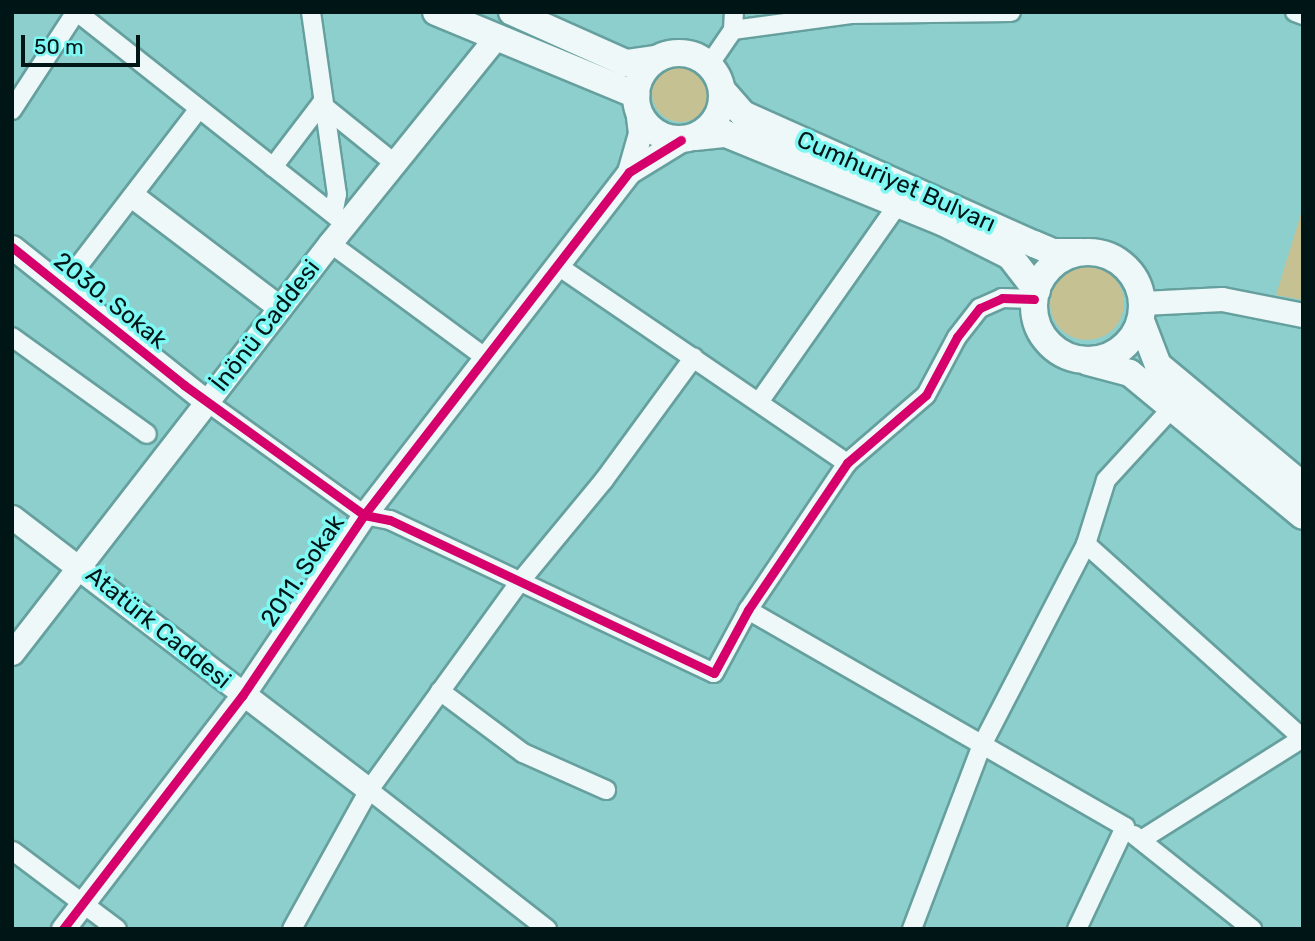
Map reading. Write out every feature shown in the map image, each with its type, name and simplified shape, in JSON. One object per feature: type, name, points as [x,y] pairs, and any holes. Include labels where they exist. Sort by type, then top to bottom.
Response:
[{"type":"main road","points":[[436,12],[497,36],[637,102],[654,132],[688,138],[726,134],[898,204],[1010,256],[1035,295],[1041,334],[1052,348],[1130,373],[1303,516]]},
{"type":"main road","points":[[512,12],[626,63],[656,60],[683,53],[709,65],[722,90],[717,118],[688,138]]},
{"type":"main road","points":[[637,102],[645,69],[656,60]]},
{"type":"main road","name":"Cumhuriyet Bulvarı","points":[[722,90],[743,114],[1053,252],[1081,252]]},
{"type":"main road","points":[[1035,295],[1049,268],[1081,252],[1098,253],[1122,264],[1139,285],[1142,312],[1158,365],[1303,486]]},
{"type":"main road","points":[[1086,361],[1120,351],[1142,312]]},
{"type":"street","points":[[16,98],[77,12],[339,219]]},
{"type":"street","points":[[311,12],[321,104],[339,219]]},
{"type":"street","points":[[709,65],[734,21],[851,15],[1011,12]]},
{"type":"street","points":[[1294,12],[1303,15]]},
{"type":"street","name":"İnönü Caddesi","points":[[12,653],[330,243],[339,219],[394,163],[497,36]]},
{"type":"street","points":[[629,172],[640,133],[637,102]]},
{"type":"street","points":[[273,167],[321,104]]},
{"type":"street","points":[[321,104],[394,163]]},
{"type":"street","points":[[63,286],[199,109]]},
{"type":"street","points":[[629,172],[688,138]]},
{"type":"street","name":"2011. Sokak","points":[[63,929],[242,696],[363,515],[629,172]]},
{"type":"street","points":[[134,197],[280,308]]},
{"type":"street","points":[[759,402],[898,204]]},
{"type":"street","points":[[330,243],[486,358]]},
{"type":"street","name":"2030. Sokak","points":[[12,247],[207,402]]},
{"type":"street","points":[[558,266],[847,463]]},
{"type":"street","points":[[207,402],[363,515],[390,520],[518,584],[714,673],[748,610],[847,463],[926,395],[957,337],[980,308],[1002,298],[1035,295]]},
{"type":"street","points":[[1142,312],[1222,299],[1303,315]]},
{"type":"street","points":[[12,337],[147,433]]},
{"type":"street","points":[[300,926],[369,790],[518,584],[604,480],[694,357]]},
{"type":"street","points":[[912,929],[982,745],[1086,544],[1106,480],[1172,408]]},
{"type":"street","name":"Atatürk Caddesi","points":[[12,517],[80,566],[242,696],[369,790]]},
{"type":"street","points":[[1086,544],[1302,738],[1141,840]]},
{"type":"street","points":[[748,610],[1125,827],[1252,929]]},
{"type":"street","points":[[440,691],[523,754],[606,790]]},
{"type":"street","points":[[369,790],[539,926]]},
{"type":"street","points":[[1077,929],[1125,827]]},
{"type":"street","points":[[13,851],[117,929]]},
{"type":"shaded area","points":[[675,64],[687,64],[702,72],[710,87],[710,99],[702,114],[687,122],[675,122],[660,114],[652,99],[652,87],[660,72]]},
{"type":"shaded area","points":[[1303,207],[1303,300],[1276,295]]},
{"type":"shaded area","points":[[1087,266],[1101,269],[1113,277],[1121,289],[1124,303],[1121,317],[1113,329],[1101,337],[1087,340],[1073,337],[1061,329],[1053,317],[1050,303],[1053,289],[1061,277],[1073,269]]},
{"type":"cycle path","points":[[63,929],[242,696],[364,515],[629,172],[681,140]]},
{"type":"cycle path","points":[[12,247],[184,385],[364,515],[390,520],[714,673],[748,610],[847,463],[926,395],[957,337],[980,308],[1002,298],[1034,299]]}]
